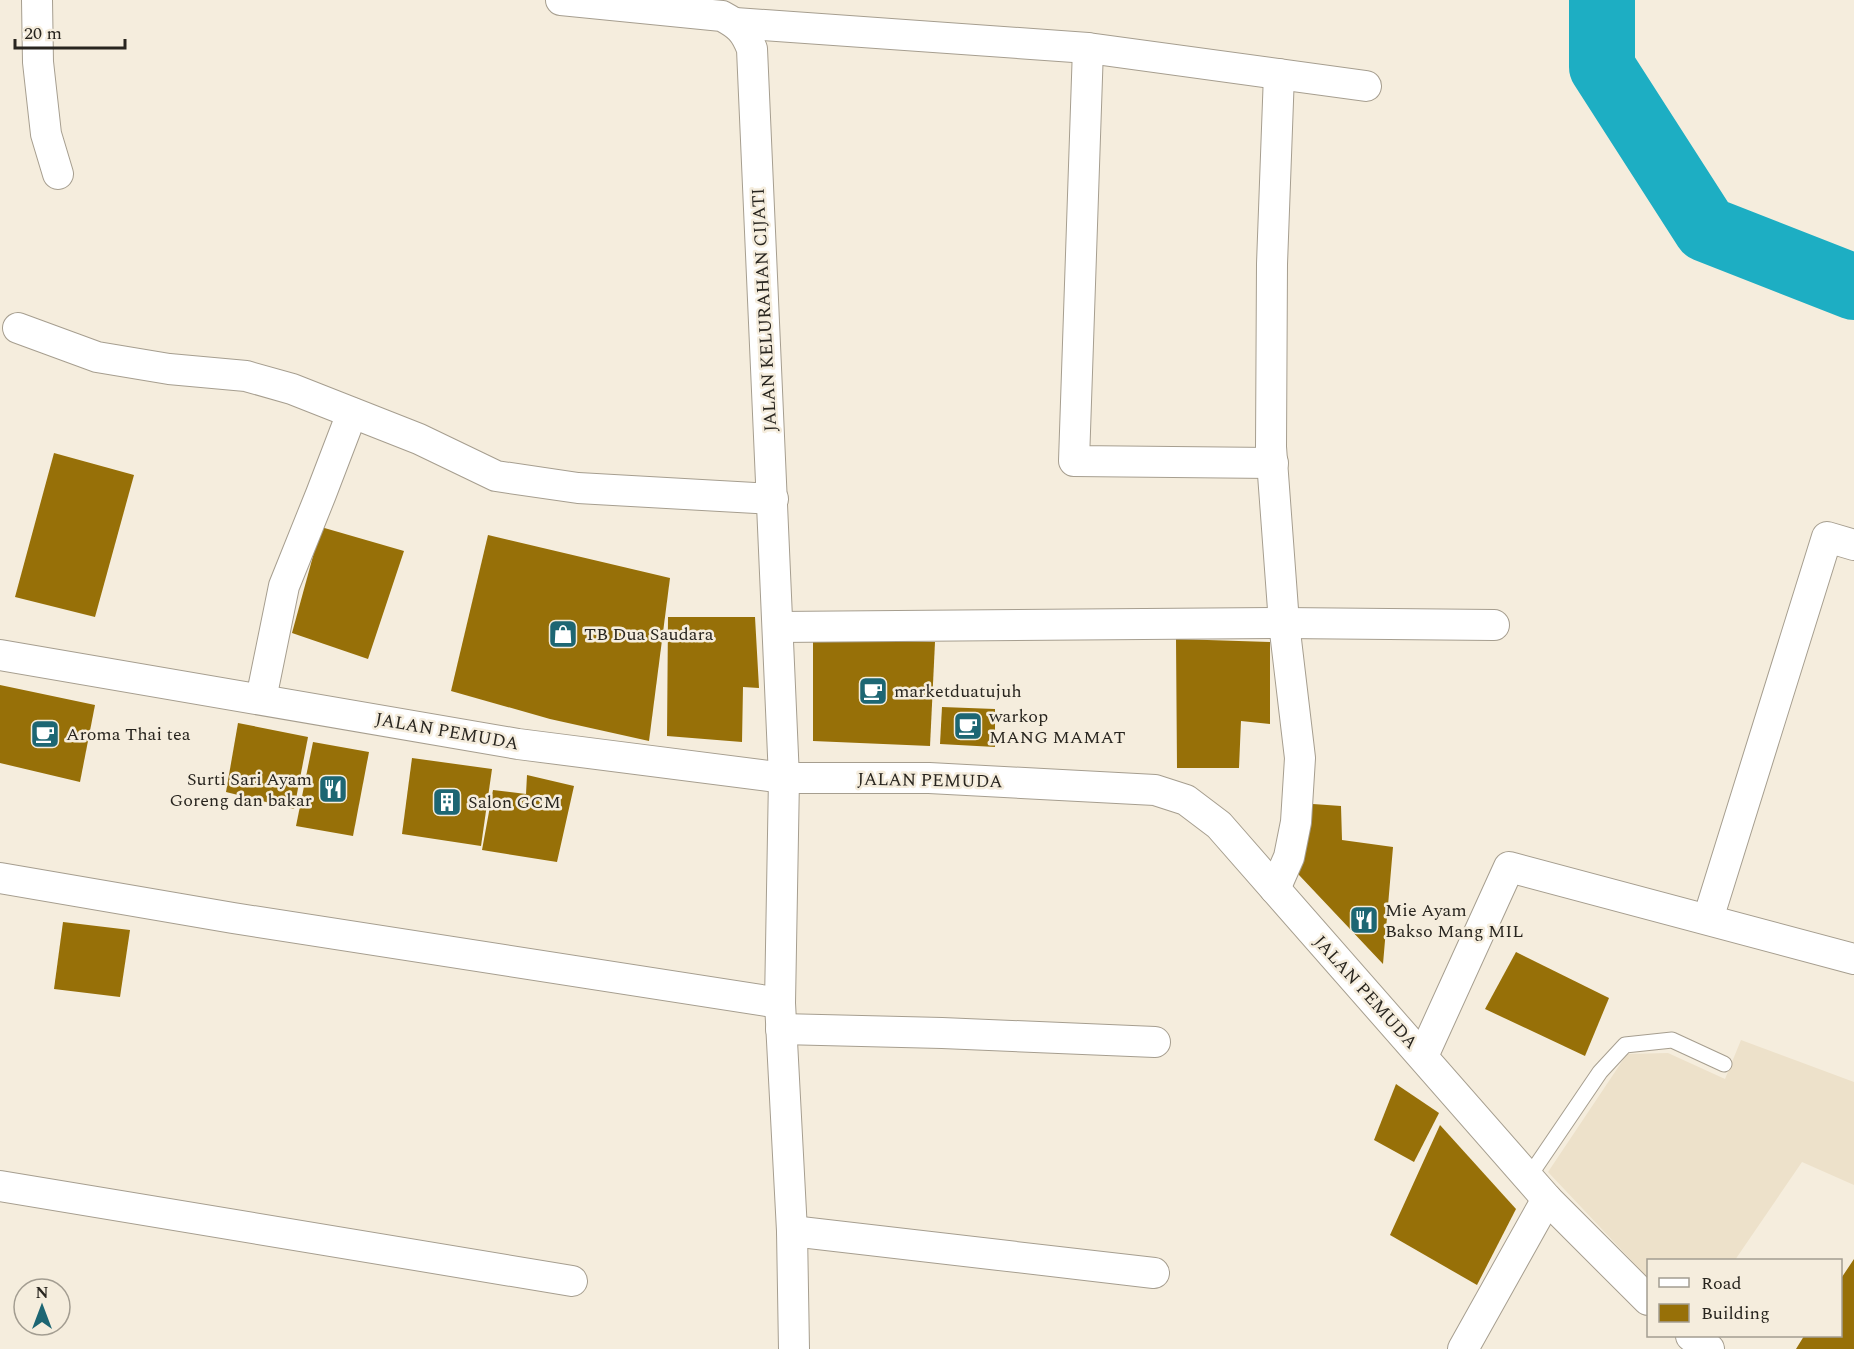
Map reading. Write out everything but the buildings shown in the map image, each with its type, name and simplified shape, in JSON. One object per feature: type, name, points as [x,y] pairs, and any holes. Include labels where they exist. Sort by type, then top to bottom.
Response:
[{"type":"street","points":[[37,0],[38,62],[46,134],[58,174]]},
{"type":"street","points":[[561,0],[704,7],[735,23],[1088,48],[1366,86]]},
{"type":"street","name":"JALAN KELURAHAN CIJATI","points":[[735,23],[746,35],[752,49],[773,499],[784,778],[781,1016],[792,1231],[794,1349]]},
{"type":"street","points":[[1088,48],[1074,461],[1273,463]]},
{"type":"street","points":[[1275,889],[1289,857],[1296,822],[1300,758],[1284,623],[1273,463],[1272,264],[1279,74]]},
{"type":"street","points":[[18,328],[97,357],[169,369],[246,376],[292,389],[419,439],[496,476],[578,488],[773,499]]},
{"type":"street","points":[[261,699],[284,586],[352,413]]},
{"type":"street","points":[[1708,920],[1827,537],[1854,545]]},
{"type":"street","points":[[778,627],[1284,623],[1494,625]]},
{"type":"street","name":"JALAN PEMUDA","points":[[0,655],[518,744],[784,778],[929,778],[1155,790],[1186,800],[1219,825],[1538,1188],[1647,1299]]},
{"type":"street","points":[[1423,1056],[1509,867],[1854,959]]},
{"type":"street","points":[[0,878],[781,1016],[942,1033],[1155,1042]]},
{"type":"street","points":[[0,1186],[572,1281]]},
{"type":"street","points":[[1463,1349],[1538,1188]]},
{"type":"street","points":[[792,1231],[1154,1273]]},
{"type":"street","points":[[1694,1337],[1709,1349]]},
{"type":"lane","points":[[1538,1188],[1600,1072],[1625,1045],[1672,1040],[1724,1064]]},
{"type":"shaded area","points":[[1741,1040],[1854,1082],[1854,1185],[1802,1162],[1736,1259],[1647,1259],[1647,1277],[1548,1172],[1627,1054],[1668,1053],[1725,1079]]},
{"type":"waterway","points":[[1602,0],[1602,67],[1706,229],[1854,287]]},
{"type":"place","name":"TB Dua Saudara","points":[[563,634]]},
{"type":"place","name":"marketduatujuh","points":[[873,691]]},
{"type":"place","name":"warkop MANG MAMAT","points":[[968,726]]},
{"type":"place","name":"Aroma Thai tea","points":[[45,734]]},
{"type":"place","name":"Surti Sari Ayam Goreng dan bakar","points":[[333,789]]},
{"type":"place","name":"Salon GCM","points":[[447,802]]},
{"type":"place","name":"Mie Ayam Bakso Mang MIL","points":[[1364,920]]}]
